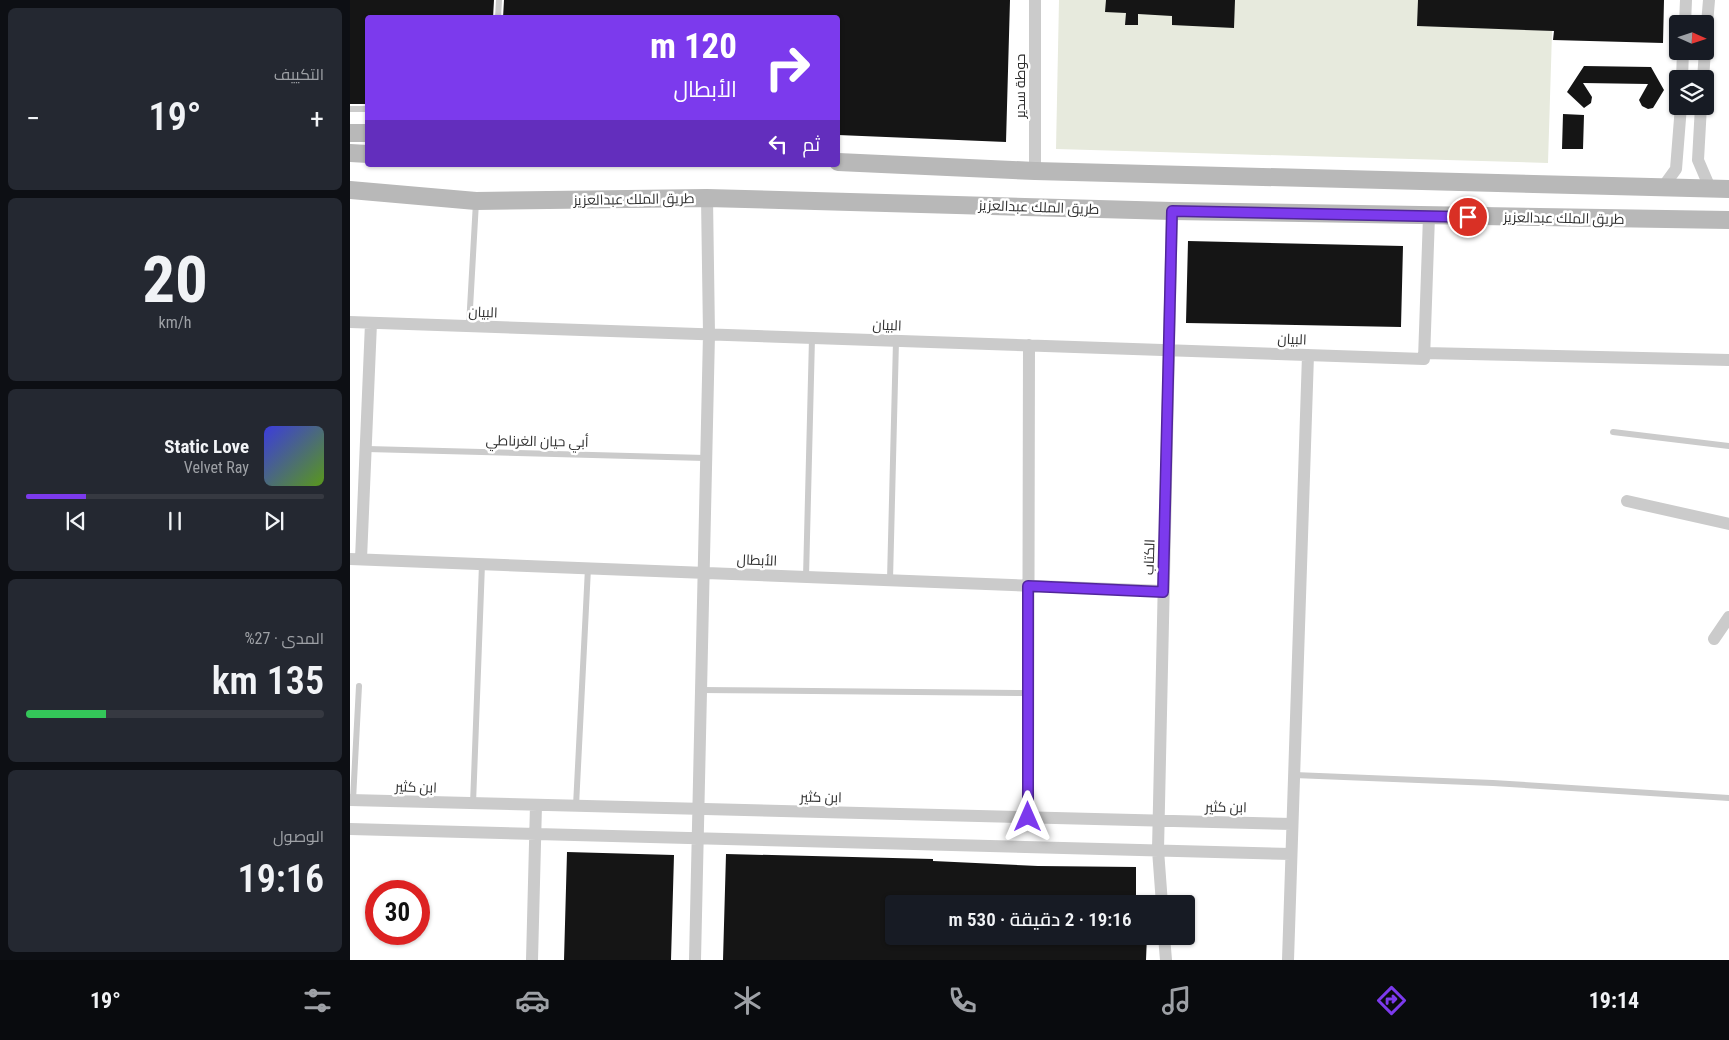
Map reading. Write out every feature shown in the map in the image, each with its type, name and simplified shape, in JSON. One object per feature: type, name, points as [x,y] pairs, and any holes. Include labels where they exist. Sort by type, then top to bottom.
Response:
[{"type":"main road","points":[[350,133],[365,133]]},
{"type":"main road","points":[[350,153],[365,154]]},
{"type":"main road","points":[[840,162],[1035,171],[1729,189]]},
{"type":"main road","name":"طريق الملك عبدالعزيز","points":[[350,190],[476,201],[707,198],[1172,211],[1729,220]]},
{"type":"main road","points":[[350,197],[476,201]]},
{"type":"street","name":"حوطة سدير","points":[[1035,0],[1035,171]]},
{"type":"street","points":[[1685,15],[1686,0]]},
{"type":"street","points":[[1707,15],[1708,0]]},
{"type":"street","points":[[1663,187],[1676,169],[1680,115]]},
{"type":"street","points":[[1700,115],[1698,160],[1710,188]]},
{"type":"street","points":[[695,960],[702,573],[709,334],[707,198]]},
{"type":"street","name":"الكتاب","points":[[1161,895],[1158,850],[1172,211]]},
{"type":"street","points":[[1424,356],[1429,216]]},
{"type":"street","name":"البيان","points":[[350,322],[1308,355],[1729,360]]},
{"type":"street","points":[[356,559],[367,449],[370,323]]},
{"type":"street","points":[[1028,817],[1029,345]]},
{"type":"street","points":[[1288,960],[1308,355]]},
{"type":"street","points":[[1627,501],[1729,524]]},
{"type":"street","name":"الأبطال","points":[[356,559],[1163,592]]},
{"type":"street","points":[[1714,639],[1729,617]]},
{"type":"street","name":"ابن كثير","points":[[352,800],[1292,824]]},
{"type":"street","points":[[532,960],[536,805]]},
{"type":"street","points":[[350,829],[535,832],[698,839],[1291,854]]},
{"type":"street","points":[[1165,945],[1166,960]]},
{"type":"lane","points":[[498,15],[499,0]]},
{"type":"lane","points":[[350,109],[365,108]]},
{"type":"lane","points":[[469,326],[476,201]]},
{"type":"lane","points":[[806,577],[812,338]]},
{"type":"lane","points":[[890,580],[896,341]]},
{"type":"lane","points":[[1614,432],[1729,446]]},
{"type":"lane","name":"أبي حيان الغرناطي","points":[[367,449],[706,458]]},
{"type":"lane","points":[[473,804],[482,564]]},
{"type":"lane","points":[[576,806],[588,568]]},
{"type":"lane","points":[[352,800],[359,686]]},
{"type":"lane","points":[[701,690],[1028,693]]},
{"type":"lane","points":[[1294,774],[1493,783],[1729,798]]},
{"type":"shaded area","points":[[1059,0],[1553,0],[1548,163],[1056,149]]},
{"type":"building","points":[[350,0],[494,0],[493,15],[365,15],[365,104],[350,104]]},
{"type":"building","points":[[504,0],[1010,0],[1006,142],[840,135],[840,15],[503,15]]},
{"type":"building","points":[[1106,0],[1235,0],[1234,28],[1172,25],[1172,16],[1138,14],[1138,25],[1125,25],[1126,13],[1105,12]]},
{"type":"building","points":[[1418,0],[1664,0],[1663,43],[1553,40],[1554,31],[1417,26]]},
{"type":"building","points":[[1584,66],[1651,67],[1664,90],[1653,108],[1648,109],[1642,106],[1639,100],[1648,84],[1583,83],[1592,97],[1591,103],[1584,108],[1567,92]]},
{"type":"building","points":[[1563,114],[1584,115],[1583,149],[1562,149]]},
{"type":"building","points":[[1188,241],[1403,246],[1401,327],[1186,323]]},
{"type":"building","points":[[567,852],[674,855],[671,960],[564,960]]},
{"type":"building","points":[[726,854],[933,859],[933,861],[1038,866],[1136,867],[1136,895],[885,895],[885,945],[1147,945],[1146,960],[723,960]]},
{"type":"route","points":[[1028,817],[1028,586],[1163,592],[1172,211],[1468,217]]}]
